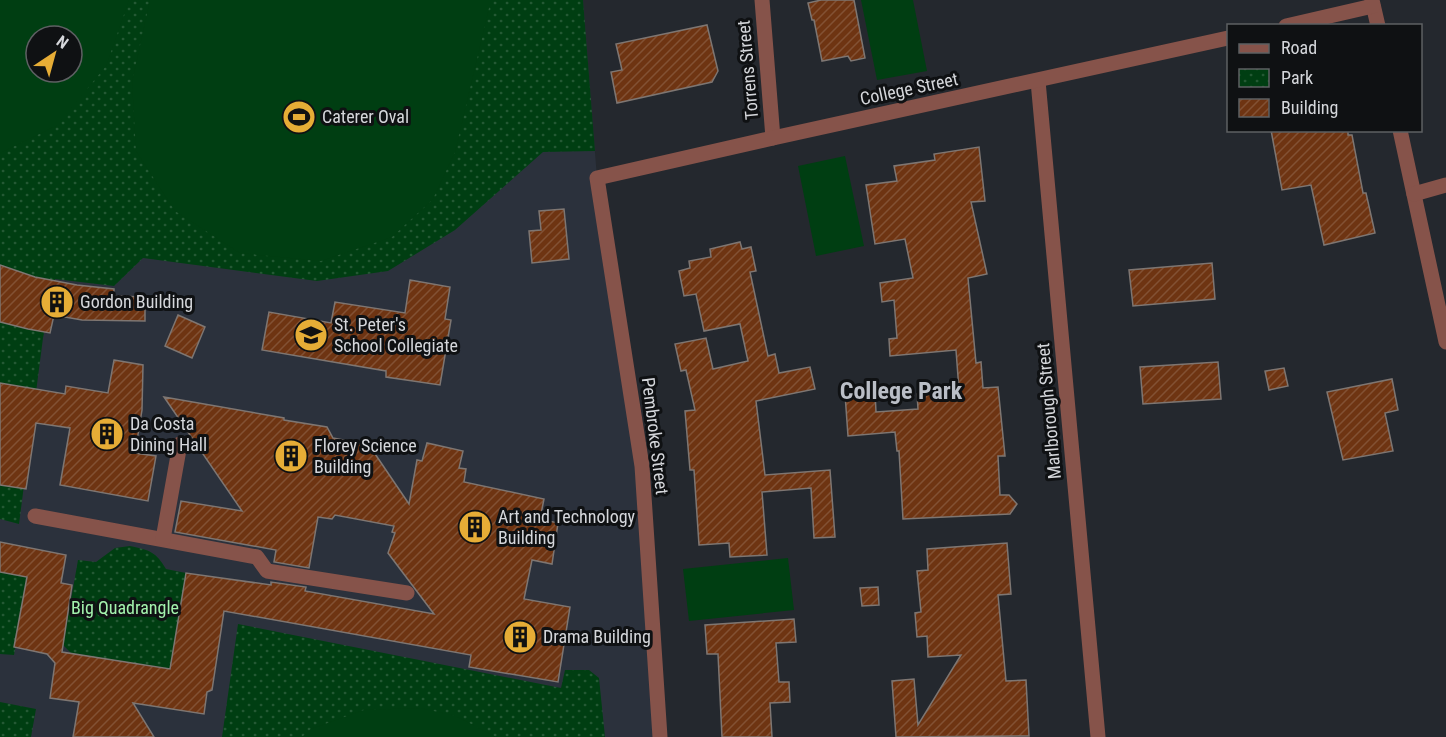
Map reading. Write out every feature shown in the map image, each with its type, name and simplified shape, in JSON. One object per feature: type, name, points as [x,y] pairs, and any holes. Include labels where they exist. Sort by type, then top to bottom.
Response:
[{"type":"street","name":"Torrens Street","points":[[762,0],[773,138]]},
{"type":"street","points":[[1293,24],[1372,3],[1377,24]]},
{"type":"street","name":"College Street","points":[[597,178],[1227,38]]},
{"type":"street","name":"Marlborough Street","points":[[1038,81],[1098,737]]},
{"type":"street","points":[[1400,132],[1446,342]]},
{"type":"street","name":"Pembroke Street","points":[[597,178],[642,466],[660,737]]},
{"type":"street","points":[[1414,194],[1446,185]]},
{"type":"street","points":[[163,540],[180,444]]},
{"type":"street","points":[[35,516],[257,557],[267,571],[406,593]]},
{"type":"shaded area","name":"St. Peter's School Collegiate","points":[[0,0],[583,0],[597,178],[642,466],[660,737],[0,737]]},
{"type":"green space","points":[[0,0],[583,0],[595,151],[543,152],[455,230],[388,271],[317,281],[143,258],[114,286],[55,279],[43,338],[19,524],[0,519]]},
{"type":"green space","points":[[0,0],[129,0],[106,66],[56,126],[0,153]]},
{"type":"green space","name":"Caterer Oval","points":[[150,0],[489,0],[455,152],[433,199],[392,237],[321,261],[240,253],[175,211],[136,151],[132,82]]},
{"type":"green space","points":[[861,0],[913,0],[927,71],[877,80]]},
{"type":"green space","points":[[845,156],[864,246],[816,256],[798,166]]},
{"type":"green space","name":"Big Quadrangle","points":[[130,546],[152,553],[166,569],[186,573],[170,669],[71,653],[63,645],[78,560],[96,562],[115,548]]},
{"type":"green space","points":[[788,558],[794,610],[689,621],[683,569]]},
{"type":"green space","points":[[0,572],[27,577],[14,655],[0,654]]},
{"type":"green space","points":[[238,624],[561,688],[565,670],[589,670],[599,678],[605,737],[222,737]]},
{"type":"green space","points":[[0,702],[36,709],[31,737],[0,737]]},
{"type":"green space","points":[[420,708],[456,716],[496,737],[302,737],[311,729],[364,710]]},
{"type":"building","points":[[821,0],[854,0],[865,58],[851,61],[848,56],[822,61],[814,20],[812,20],[808,3]]},
{"type":"building","points":[[707,25],[718,71],[712,82],[617,103],[611,72],[622,70],[616,44]]},
{"type":"building","points":[[1271,132],[1348,132],[1348,135],[1352,135],[1363,193],[1366,193],[1375,233],[1324,245],[1311,185],[1282,190]]},
{"type":"building","points":[[979,147],[985,201],[971,202],[987,274],[968,278],[976,363],[981,362],[983,388],[998,387],[1005,456],[998,456],[1000,495],[1009,495],[1017,504],[1010,514],[903,519],[899,451],[897,451],[895,432],[848,436],[845,394],[875,392],[876,412],[918,409],[917,394],[959,390],[956,350],[890,356],[889,339],[897,338],[894,300],[882,302],[880,283],[913,278],[905,239],[875,244],[866,185],[897,181],[894,166],[935,160],[934,154]]},
{"type":"building","points":[[564,209],[569,259],[532,263],[529,231],[541,230],[539,211]]},
{"type":"building","points":[[740,242],[742,249],[751,247],[756,271],[750,272],[768,356],[775,354],[779,373],[810,367],[815,389],[756,401],[765,475],[830,470],[835,537],[814,538],[811,488],[762,492],[767,555],[730,557],[729,543],[699,545],[694,470],[690,470],[685,411],[695,410],[686,370],[681,371],[675,344],[706,338],[713,369],[748,361],[740,324],[704,331],[696,294],[684,296],[679,271],[690,268],[689,261],[711,257],[710,249]]},
{"type":"building","points":[[1212,263],[1215,299],[1133,306],[1129,270]]},
{"type":"building","name":"Gordon Building","points":[[0,265],[35,277],[114,289],[114,296],[145,297],[145,321],[82,320],[54,315],[50,333],[0,322]]},
{"type":"building","points":[[410,280],[450,287],[445,319],[451,320],[440,385],[386,377],[386,371],[262,350],[269,312],[331,323],[335,302],[405,313]]},
{"type":"building","points":[[178,315],[205,327],[192,358],[165,346]]},
{"type":"building","name":"Da Costa Dining Hall","points":[[114,360],[143,365],[142,410],[135,453],[156,456],[148,501],[60,485],[70,428],[36,423],[26,489],[0,485],[0,383],[65,394],[66,386],[108,393]]},
{"type":"building","points":[[1218,362],[1221,399],[1143,404],[1140,367]]},
{"type":"building","points":[[1284,368],[1288,386],[1269,390],[1265,371]]},
{"type":"building","points":[[1392,379],[1398,410],[1385,413],[1393,451],[1343,460],[1327,392]]},
{"type":"building","points":[[164,397],[327,427],[333,438],[369,445],[409,504],[417,460],[422,461],[427,443],[463,451],[459,468],[466,469],[464,482],[544,499],[540,519],[558,523],[552,564],[532,560],[524,599],[570,607],[558,682],[469,667],[471,655],[224,611],[212,690],[207,692],[204,714],[133,703],[154,737],[73,737],[79,702],[50,698],[55,663],[47,654],[14,647],[27,577],[0,572],[0,542],[66,555],[61,583],[72,585],[62,652],[170,669],[186,573],[271,585],[271,582],[306,587],[305,591],[434,614],[388,553],[395,533],[392,532],[394,526],[335,515],[332,519],[318,517],[309,568],[274,562],[276,550],[175,532],[181,501],[242,511]]},
{"type":"building","points":[[1007,543],[1011,594],[998,595],[1006,681],[1026,680],[1029,736],[896,737],[892,681],[914,679],[918,725],[961,655],[928,657],[927,636],[917,637],[915,613],[921,612],[917,571],[928,570],[927,549]]},
{"type":"building","points":[[878,587],[879,605],[862,606],[860,588]]},
{"type":"building","points":[[794,619],[796,642],[776,643],[779,682],[789,682],[790,702],[770,703],[772,737],[722,737],[718,654],[707,654],[705,625]]},
{"type":"place","name":"Caterer Oval","points":[[299,117]]},
{"type":"place","name":"Gordon Building","points":[[57,302]]},
{"type":"place","name":"St. Peter's School Collegiate","points":[[311,335]]},
{"type":"place","name":"Da Costa Dining Hall","points":[[107,434]]},
{"type":"place","name":"Florey Science Building","points":[[291,456]]},
{"type":"place","name":"Art and Technology Building","points":[[475,527]]},
{"type":"place","name":"Drama Building","points":[[520,637]]},
{"type":"district","name":"College Park","points":[[901,391]]}]
